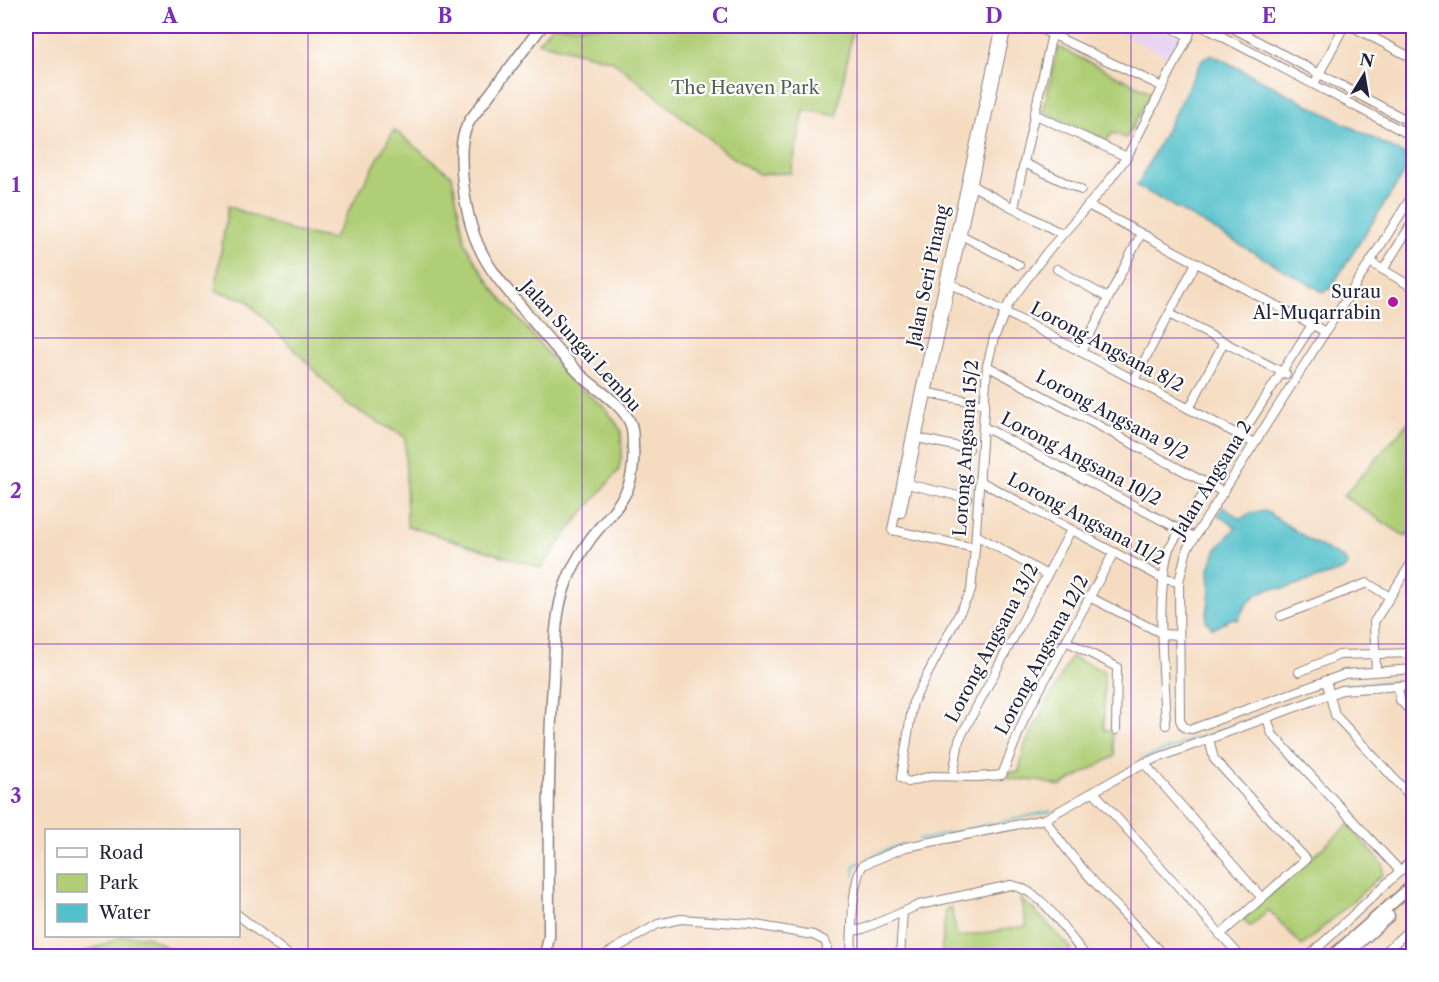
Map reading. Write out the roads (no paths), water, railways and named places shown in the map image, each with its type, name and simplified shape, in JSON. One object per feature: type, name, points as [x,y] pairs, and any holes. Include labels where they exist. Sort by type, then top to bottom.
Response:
[{"type":"main road","name":"Jalan Sungai Lembu","points":[[542,26],[470,120],[464,132],[460,154],[470,222],[479,249],[502,284],[569,362],[627,417],[632,426],[633,453],[631,477],[624,499],[591,538],[577,561],[565,586],[557,622],[548,755],[549,937],[546,957]]},
{"type":"main road","points":[[1332,957],[1413,884]]},
{"type":"main road","points":[[1345,957],[1413,894]]},
{"type":"street","name":"Jalan Seri Pinang","points":[[947,282],[961,235],[1001,26]]},
{"type":"street","name":"Jalan Seri Pinang","points":[[924,392],[917,438],[897,531],[892,530],[969,184],[1007,26]]},
{"type":"street","points":[[1034,26],[1163,87]]},
{"type":"street","points":[[1167,26],[1189,36]]},
{"type":"street","name":"Lorong Angsana 15/2","points":[[953,776],[931,776],[908,782],[901,778],[913,702],[971,591],[987,366],[994,338],[1004,311],[1062,234],[1105,186],[1127,157],[1189,36],[1191,26]]},
{"type":"street","points":[[1202,26],[1413,137]]},
{"type":"street","points":[[1229,26],[1413,124]]},
{"type":"street","points":[[1314,84],[1344,26]]},
{"type":"street","points":[[1351,26],[1413,58]]},
{"type":"street","points":[[1014,208],[1052,34]]},
{"type":"street","points":[[1034,114],[1127,157]]},
{"type":"street","points":[[1024,163],[1081,190]]},
{"type":"street","points":[[969,184],[1062,234]]},
{"type":"street","name":"Jalan Angsana 2","points":[[1413,192],[1222,492],[1183,558],[1179,582],[1178,635],[1180,720],[1187,729],[1197,727],[1345,674],[1413,669]]},
{"type":"street","points":[[1088,205],[1324,331]]},
{"type":"street","points":[[1383,270],[1413,220]]},
{"type":"street","points":[[1081,352],[1141,234]]},
{"type":"street","points":[[961,235],[1019,265]]},
{"type":"street","points":[[1370,262],[1413,288]]},
{"type":"street","points":[[1134,380],[1196,263]]},
{"type":"street","points":[[1057,269],[1108,298]]},
{"type":"street","name":"Lorong Angsana 8/2","points":[[947,282],[1254,443]]},
{"type":"street","points":[[1169,314],[1294,378]]},
{"type":"street","points":[[1166,725],[1162,634],[1164,579],[1169,548],[1312,325]]},
{"type":"street","points":[[1190,410],[1224,342]]},
{"type":"street","name":"Lorong Angsana 9/2","points":[[987,366],[1222,492]]},
{"type":"street","points":[[924,392],[985,404]]},
{"type":"street","name":"Lorong Angsana 10/2","points":[[984,427],[1194,537]]},
{"type":"street","points":[[917,438],[969,449]]},
{"type":"street","name":"Lorong Angsana 11/2","points":[[980,481],[1164,579],[1179,582]]},
{"type":"street","points":[[907,484],[967,498]]},
{"type":"street","name":"Lorong Angsana 13/2","points":[[953,776],[959,740],[1071,530]]},
{"type":"street","points":[[897,531],[975,548]]},
{"type":"street","points":[[976,535],[1047,575]]},
{"type":"street","name":"Lorong Angsana 12/2","points":[[953,776],[1002,775],[1025,717],[1068,642],[1114,552]]},
{"type":"street","points":[[1376,671],[1374,622],[1413,559]]},
{"type":"street","points":[[1281,616],[1367,583],[1389,597]]},
{"type":"street","points":[[1091,598],[1162,634],[1178,635]]},
{"type":"street","points":[[1068,642],[1117,667],[1116,730]]},
{"type":"street","points":[[1299,672],[1339,655],[1413,653]]},
{"type":"street","points":[[1326,680],[1335,715],[1413,800]]},
{"type":"street","points":[[851,957],[858,875],[863,865],[906,847],[1045,819],[1144,763],[1348,689],[1413,685]]},
{"type":"street","points":[[1398,686],[1400,700],[1413,715]]},
{"type":"street","points":[[1267,718],[1272,734],[1400,871]]},
{"type":"street","points":[[1209,739],[1214,759],[1306,860],[1220,935]]},
{"type":"street","points":[[1144,763],[1263,898]]},
{"type":"street","points":[[1094,792],[1240,957]]},
{"type":"street","points":[[1045,819],[1055,836],[1164,957]]},
{"type":"street","points":[[1309,957],[1413,858]]},
{"type":"street","points":[[852,931],[863,929],[919,906],[1011,885],[1022,887],[1035,896],[1081,955]]},
{"type":"street","points":[[900,957],[903,912]]},
{"type":"street","points":[[240,917],[291,957]]},
{"type":"street","points":[[603,957],[658,924],[681,919],[750,924],[813,935],[825,941],[827,946],[825,957]]},
{"type":"street","points":[[1381,957],[1413,925]]},
{"type":"water","points":[[1211,54],[1413,159],[1330,289],[1323,292],[1137,186],[1202,60]]},
{"type":"water","points":[[1223,507],[1241,519],[1264,510],[1311,541],[1343,558],[1347,563],[1346,567],[1341,571],[1283,589],[1275,588],[1261,592],[1245,607],[1238,620],[1232,618],[1212,628],[1206,621],[1210,591],[1209,568],[1217,549],[1236,527],[1218,515]]},
{"type":"waterway","points":[[1343,685],[1414,680]]},
{"type":"waterway","points":[[1142,759],[1323,693]]},
{"type":"waterway","points":[[919,840],[1052,811]]},
{"type":"waterway","points":[[869,858],[902,844]]},
{"type":"waterway","points":[[854,876],[855,865],[861,862]]},
{"type":"place","name":"Surau Al-Muqarrabin","points":[[1393,302]]},
{"type":"park label","name":"The Heaven Park","points":[[745,88]]}]
